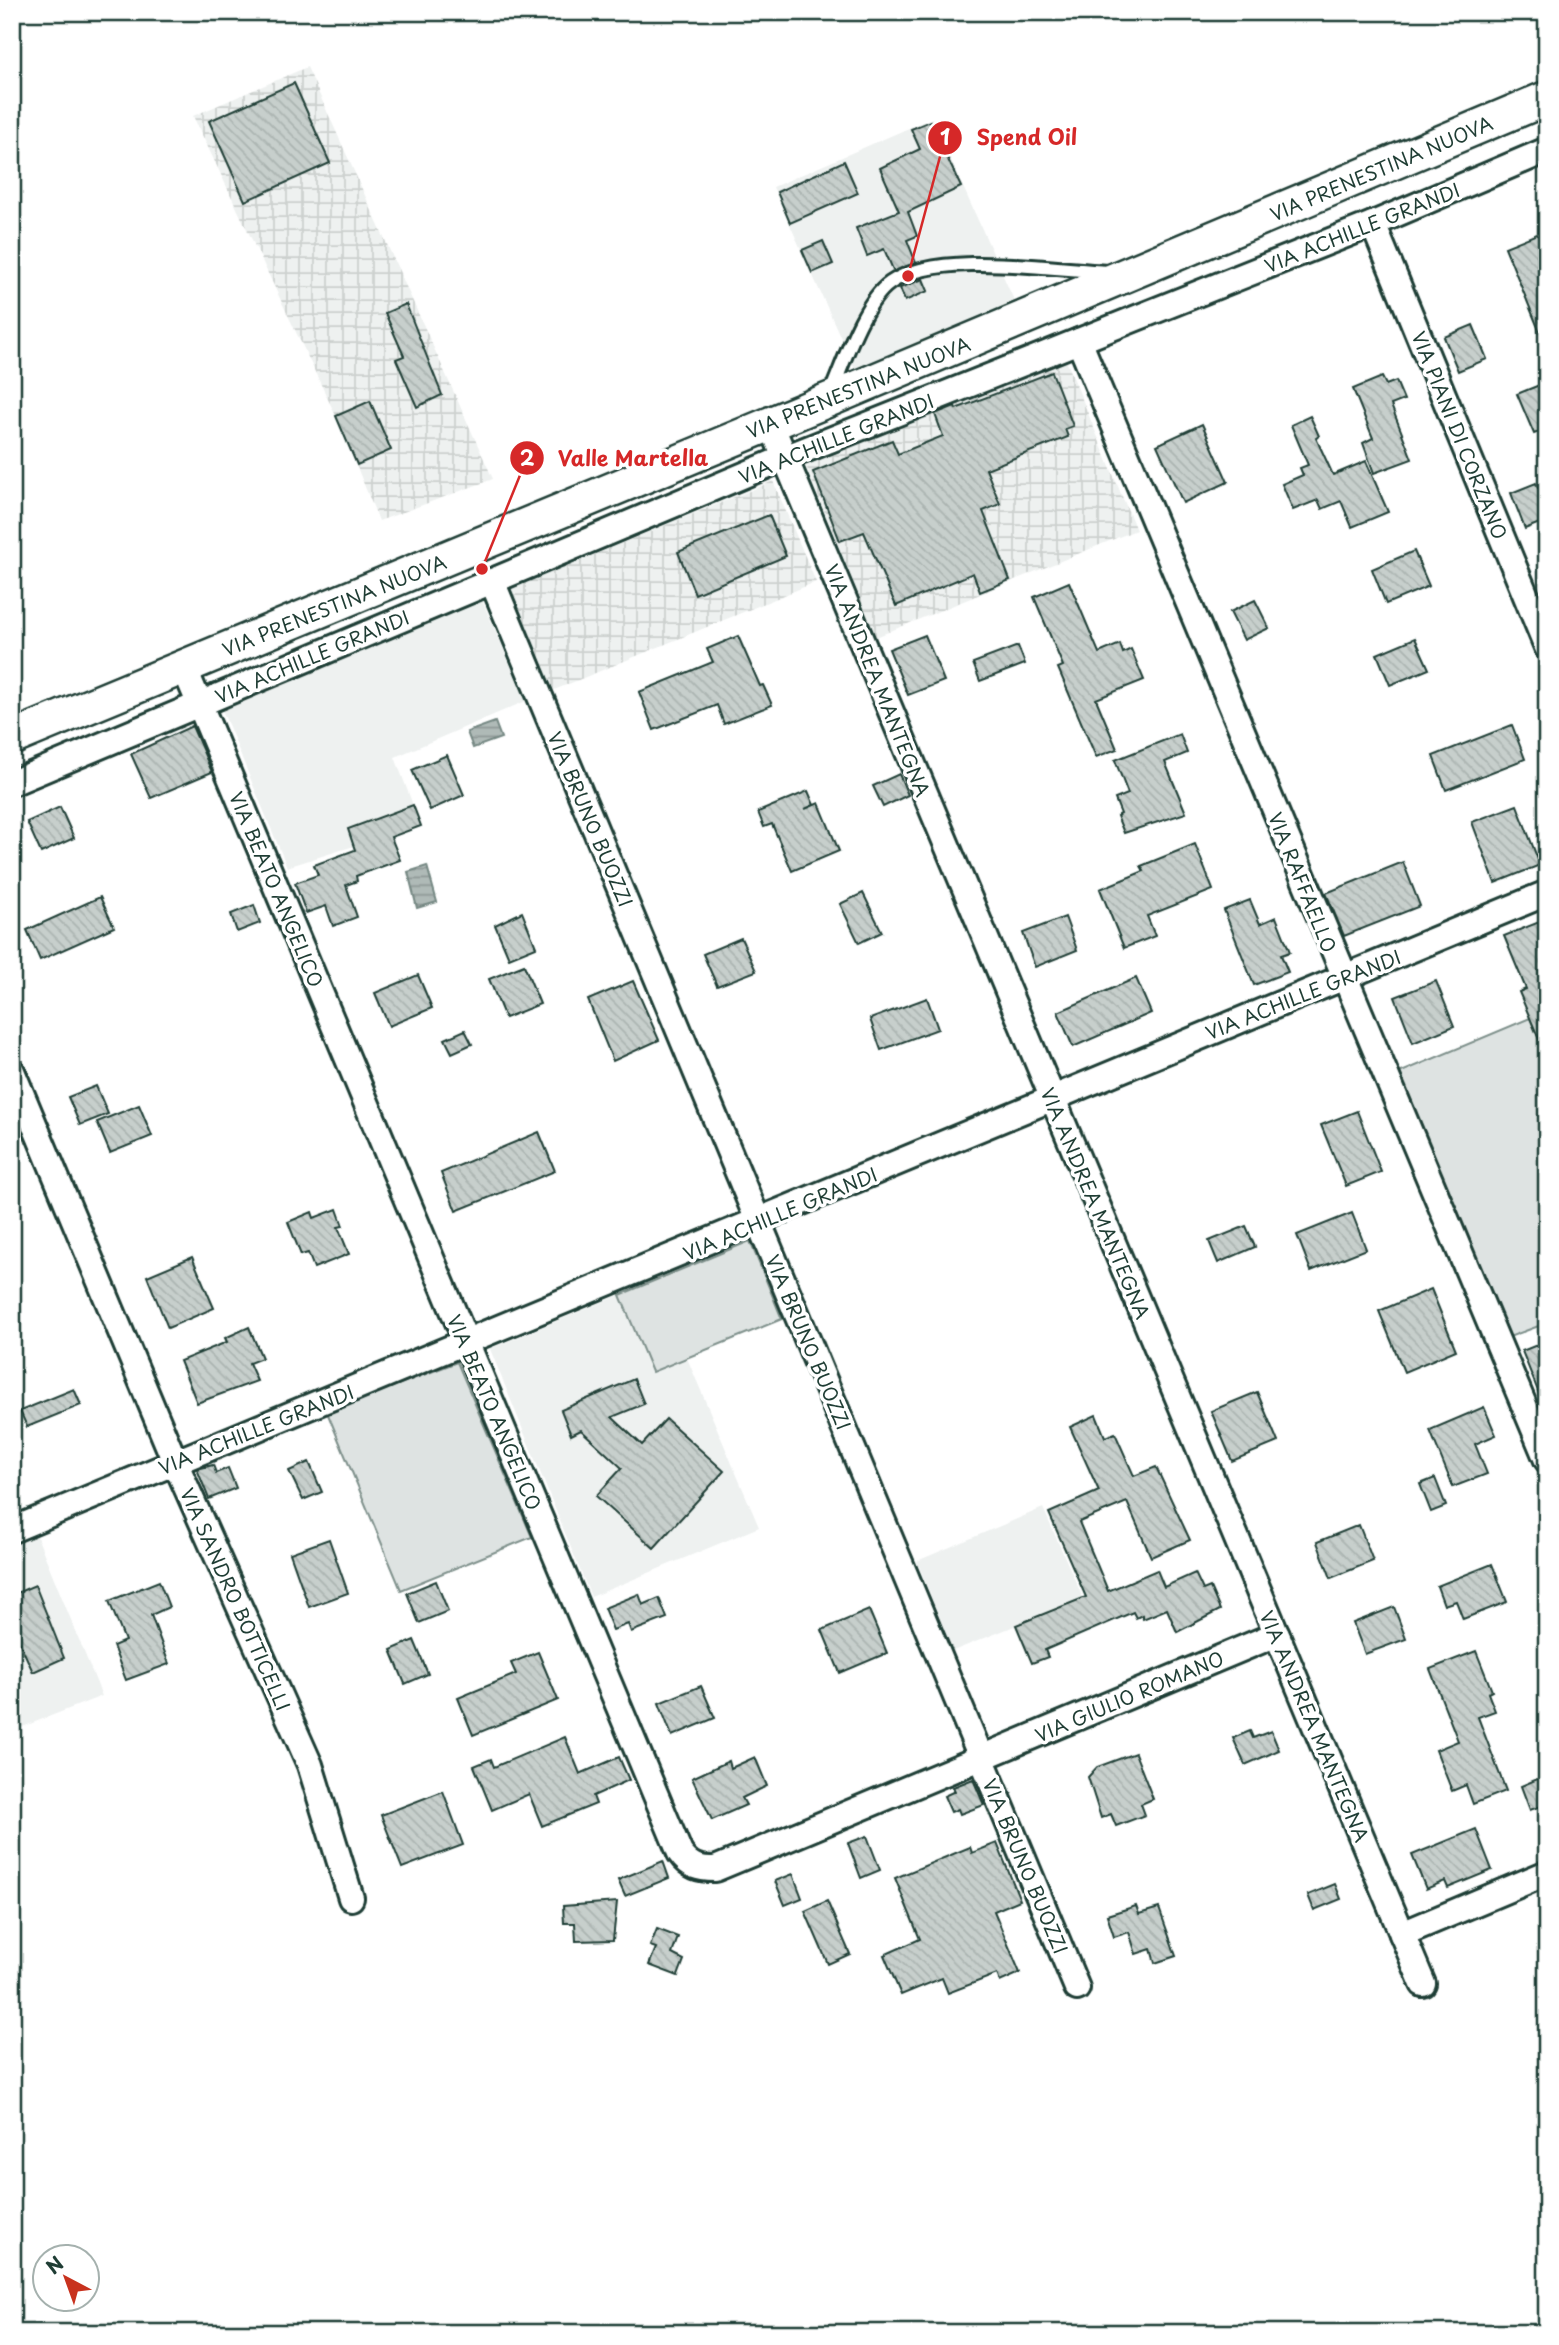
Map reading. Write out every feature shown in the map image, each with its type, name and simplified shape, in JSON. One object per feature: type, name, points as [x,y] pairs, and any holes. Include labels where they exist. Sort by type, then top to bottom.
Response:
[{"type":"main road","name":"VIA PRENESTINA NUOVA","points":[[12,738],[770,422],[947,352],[1547,98]]},
{"type":"street","name":"VIA ACHILLE GRANDI","points":[[12,783],[787,457],[1373,224],[1547,150]]},
{"type":"street","name":"VIA PIANI DI CORZANO","points":[[1373,224],[1547,647]]},
{"type":"street","name":"VIA RAFFAELLO","points":[[1079,341],[1343,978],[1391,1084],[1547,1460]]},
{"type":"street","points":[[947,352],[961,388]]},
{"type":"street","name":"VIA ANDREA MANTEGNA","points":[[770,422],[787,457],[1050,1097],[1423,1984]]},
{"type":"street","name":"VIA BRUNO BUOZZI","points":[[492,581],[1077,1988]]},
{"type":"street","name":"VIA BEATO ANGELICO","points":[[184,667],[680,1853],[687,1863],[699,1869],[715,1869],[982,1759]]},
{"type":"street","name":"VIA ACHILLE GRANDI","points":[[12,1530],[759,1223],[1050,1097],[1547,893]]},
{"type":"street","name":"VIA SANDRO BOTTICELLI","points":[[12,1071],[175,1462],[310,1765],[351,1898]]},
{"type":"street","name":"VIA GIULIO ROMANO","points":[[982,1759],[1277,1634]]},
{"type":"street","points":[[1402,1934],[1547,1873]]},
{"type":"lane","points":[[827,399],[870,307],[890,283],[946,264],[1132,274]]},
{"type":"shaded area","points":[[307,67],[493,479],[379,521],[336,416],[193,116]]},
{"type":"shaded area","points":[[932,118],[1018,309],[858,376],[773,187]]},
{"type":"shaded area","points":[[1066,360],[1136,530],[876,637],[806,466]]},
{"type":"shaded area","points":[[773,481],[816,582],[554,690],[511,589]]},
{"type":"shaded area","points":[[481,598],[526,701],[395,757],[413,805],[348,829],[354,846],[287,867],[220,705]]},
{"type":"shaded area","points":[[495,722],[501,738],[473,748],[467,732]]},
{"type":"shaded area","points":[[427,866],[437,902],[417,908],[408,872]]},
{"type":"shaded area","points":[[1530,1018],[1547,1058],[1547,1323],[1509,1337],[1399,1073]]},
{"type":"shaded area","points":[[750,1241],[782,1319],[652,1372],[620,1295]]},
{"type":"shaded area","points":[[620,1295],[652,1372],[687,1358],[759,1527],[591,1597],[490,1349]]},
{"type":"shaded area","points":[[457,1362],[532,1537],[401,1590],[327,1412]]},
{"type":"shaded area","points":[[1043,1508],[1083,1598],[953,1651],[917,1561]]},
{"type":"shaded area","points":[[36,1534],[102,1696],[12,1731],[12,1544]]},
{"type":"building","points":[[294,83],[330,163],[245,201],[209,121]]},
{"type":"building","points":[[930,121],[961,187],[908,212],[917,236],[907,240],[916,263],[894,272],[884,249],[867,256],[856,228],[899,211],[880,168],[920,149],[911,129]]},
{"type":"building","points":[[844,161],[858,193],[790,223],[777,192]]},
{"type":"building","points":[[1542,232],[1547,243],[1546,347],[1505,247]]},
{"type":"building","points":[[823,241],[833,264],[812,273],[802,250]]},
{"type":"building","points":[[923,279],[928,291],[905,301],[900,288]]},
{"type":"building","points":[[406,304],[442,395],[417,407],[396,359],[404,356],[385,313]]},
{"type":"building","points":[[1473,325],[1487,359],[1458,371],[1444,337]]},
{"type":"building","points":[[1052,372],[1073,426],[1065,429],[1068,437],[986,469],[1000,504],[983,511],[1010,580],[980,592],[973,573],[896,606],[864,532],[840,541],[813,472],[892,440],[898,454],[943,436],[935,414],[955,406],[956,409]]},
{"type":"building","points":[[1382,377],[1386,385],[1396,381],[1404,400],[1391,405],[1412,459],[1374,473],[1363,443],[1373,438],[1353,389]]},
{"type":"building","points":[[1547,382],[1547,429],[1534,434],[1517,394]]},
{"type":"building","points":[[370,401],[391,450],[357,465],[336,416]]},
{"type":"building","points":[[1310,416],[1319,436],[1316,438],[1333,475],[1366,461],[1388,512],[1352,527],[1341,501],[1322,509],[1318,500],[1293,510],[1282,484],[1303,475],[1300,468],[1308,465],[1291,425]]},
{"type":"building","points":[[1202,424],[1228,482],[1183,503],[1157,445]]},
{"type":"building","points":[[1536,483],[1538,488],[1547,484],[1547,520],[1525,529],[1511,493]]},
{"type":"building","points":[[769,515],[786,556],[695,594],[678,552]]},
{"type":"building","points":[[1414,551],[1429,586],[1386,604],[1372,569]]},
{"type":"building","points":[[1069,582],[1099,653],[1120,644],[1123,653],[1131,649],[1144,680],[1096,699],[1117,749],[1096,757],[1058,668],[1063,666],[1034,597]]},
{"type":"building","points":[[1255,600],[1269,628],[1244,640],[1230,612]]},
{"type":"building","points":[[925,635],[944,681],[908,695],[889,649]]},
{"type":"building","points":[[738,636],[760,686],[763,685],[772,705],[724,724],[717,705],[654,730],[639,692],[713,662],[707,649]]},
{"type":"building","points":[[1415,638],[1429,669],[1390,685],[1377,654]]},
{"type":"building","points":[[1018,646],[1025,664],[980,681],[973,663]]},
{"type":"building","points":[[1512,725],[1525,759],[1446,790],[1433,756]]},
{"type":"building","points":[[192,726],[212,772],[151,798],[131,754]]},
{"type":"building","points":[[1180,734],[1187,753],[1165,762],[1186,813],[1124,833],[1117,816],[1121,814],[1115,799],[1128,794],[1115,760]]},
{"type":"building","points":[[447,755],[464,795],[430,810],[412,770]]},
{"type":"building","points":[[899,774],[908,795],[883,807],[873,786]]},
{"type":"building","points":[[808,791],[814,805],[805,809],[819,803],[839,851],[792,871],[772,824],[764,827],[758,812]]},
{"type":"building","points":[[413,805],[421,826],[391,837],[400,860],[356,876],[357,881],[346,885],[357,917],[333,926],[326,906],[306,913],[295,883],[318,875],[314,865],[355,850],[348,829]]},
{"type":"building","points":[[1517,805],[1540,865],[1495,883],[1472,822]]},
{"type":"building","points":[[60,807],[74,838],[41,853],[27,822]]},
{"type":"building","points":[[1195,844],[1213,890],[1147,916],[1155,936],[1124,948],[1100,889],[1144,871],[1141,866]]},
{"type":"building","points":[[1403,862],[1420,906],[1344,936],[1326,893]]},
{"type":"building","points":[[863,893],[882,932],[859,943],[840,904]]},
{"type":"building","points":[[100,897],[114,927],[40,960],[27,930]]},
{"type":"building","points":[[1250,900],[1260,924],[1276,917],[1290,952],[1281,955],[1288,972],[1254,985],[1224,910]]},
{"type":"building","points":[[254,905],[260,923],[237,932],[231,914]]},
{"type":"building","points":[[522,912],[536,947],[509,958],[495,925]]},
{"type":"building","points":[[1065,917],[1077,950],[1035,967],[1023,933]]},
{"type":"building","points":[[1547,919],[1547,1058],[1519,992],[1526,989],[1504,936]]},
{"type":"building","points":[[741,938],[756,971],[717,986],[703,954]]},
{"type":"building","points":[[524,965],[540,1004],[505,1018],[489,979]]},
{"type":"building","points":[[418,975],[432,1008],[389,1026],[375,993]]},
{"type":"building","points":[[1136,978],[1151,1013],[1073,1047],[1058,1012]]},
{"type":"building","points":[[633,981],[659,1040],[613,1061],[588,1000]]},
{"type":"building","points":[[1436,981],[1454,1026],[1413,1043],[1395,997]]},
{"type":"building","points":[[927,998],[938,1029],[881,1050],[870,1019]]},
{"type":"building","points":[[465,1030],[472,1044],[452,1053],[445,1039]]},
{"type":"building","points":[[96,1086],[108,1114],[80,1125],[68,1097]]},
{"type":"building","points":[[139,1105],[152,1136],[110,1153],[97,1122]]},
{"type":"building","points":[[1357,1111],[1381,1172],[1346,1186],[1321,1125]]},
{"type":"building","points":[[539,1132],[555,1171],[456,1211],[441,1173]]},
{"type":"building","points":[[337,1209],[343,1226],[338,1227],[349,1254],[314,1268],[308,1253],[301,1255],[288,1222],[312,1212],[314,1218]]},
{"type":"building","points":[[1352,1213],[1366,1249],[1311,1271],[1297,1235]]},
{"type":"building","points":[[1246,1226],[1255,1247],[1218,1263],[1209,1241]]},
{"type":"building","points":[[192,1257],[214,1308],[168,1328],[147,1276]]},
{"type":"building","points":[[1431,1289],[1456,1350],[1404,1372],[1379,1311]]},
{"type":"building","points":[[249,1327],[262,1358],[249,1363],[257,1381],[197,1403],[180,1361],[227,1342],[225,1338]]},
{"type":"building","points":[[1547,1341],[1547,1411],[1546,1411],[1522,1351]]},
{"type":"building","points":[[634,1379],[644,1404],[612,1417],[642,1445],[666,1419],[724,1471],[654,1548],[596,1496],[622,1468],[581,1430],[571,1435],[561,1410]]},
{"type":"building","points":[[74,1389],[81,1405],[27,1427],[20,1411]]},
{"type":"building","points":[[1257,1392],[1278,1442],[1232,1461],[1211,1411]]},
{"type":"building","points":[[1484,1407],[1496,1435],[1475,1444],[1487,1474],[1453,1487],[1430,1430]]},
{"type":"building","points":[[1096,1415],[1105,1437],[1115,1433],[1134,1476],[1156,1467],[1190,1540],[1151,1557],[1127,1502],[1079,1522],[1108,1591],[1157,1570],[1164,1587],[1195,1573],[1203,1590],[1210,1587],[1220,1610],[1177,1632],[1167,1609],[1143,1619],[1142,1615],[1136,1618],[1133,1612],[1045,1650],[1048,1657],[1032,1663],[1016,1625],[1086,1597],[1049,1513],[1099,1491],[1070,1427]]},
{"type":"building","points":[[309,1462],[322,1492],[303,1500],[289,1471]]},
{"type":"building","points":[[213,1465],[216,1473],[228,1468],[236,1488],[209,1499],[197,1469]]},
{"type":"building","points":[[1435,1478],[1446,1506],[1431,1512],[1420,1484]]},
{"type":"building","points":[[1359,1525],[1373,1561],[1331,1578],[1317,1542]]},
{"type":"building","points":[[329,1539],[348,1593],[309,1607],[290,1553]]},
{"type":"building","points":[[1492,1564],[1507,1602],[1463,1619],[1456,1601],[1444,1605],[1437,1586]]},
{"type":"building","points":[[159,1581],[169,1607],[151,1615],[169,1664],[126,1680],[113,1646],[125,1641],[109,1601]]},
{"type":"building","points":[[436,1581],[448,1611],[419,1623],[407,1593]]},
{"type":"building","points":[[35,1585],[64,1658],[33,1672],[12,1626],[12,1595]]},
{"type":"building","points":[[639,1594],[643,1605],[659,1598],[667,1618],[631,1632],[628,1624],[613,1630],[604,1608]]},
{"type":"building","points":[[1394,1607],[1406,1639],[1365,1654],[1353,1623]]},
{"type":"building","points":[[869,1610],[887,1653],[840,1673],[822,1630]]},
{"type":"building","points":[[414,1640],[428,1674],[405,1684],[391,1650]]},
{"type":"building","points":[[1476,1651],[1492,1691],[1488,1693],[1495,1711],[1478,1717],[1506,1791],[1473,1804],[1466,1785],[1452,1791],[1436,1750],[1458,1741],[1430,1669]]},
{"type":"building","points":[[538,1652],[558,1700],[473,1735],[458,1698],[516,1674],[511,1663]]},
{"type":"building","points":[[701,1686],[715,1718],[672,1736],[659,1703]]},
{"type":"building","points":[[1250,1731],[1253,1738],[1271,1731],[1279,1750],[1245,1765],[1233,1738]]},
{"type":"building","points":[[565,1737],[580,1774],[619,1757],[629,1780],[593,1796],[596,1804],[542,1826],[529,1794],[492,1810],[474,1766],[491,1759],[494,1767]]},
{"type":"building","points":[[1135,1753],[1153,1799],[1141,1804],[1145,1815],[1116,1826],[1111,1814],[1101,1818],[1088,1777],[1097,1767]]},
{"type":"building","points":[[755,1757],[767,1786],[742,1798],[746,1805],[712,1820],[692,1778],[729,1761],[731,1768]]},
{"type":"building","points":[[1547,1775],[1547,1804],[1530,1810],[1521,1786]]},
{"type":"building","points":[[973,1779],[984,1805],[960,1814],[958,1809],[951,1812],[944,1796],[955,1791],[953,1787]]},
{"type":"building","points":[[443,1791],[463,1845],[402,1868],[381,1815]]},
{"type":"building","points":[[1476,1829],[1492,1870],[1448,1888],[1445,1881],[1426,1889],[1412,1855]]},
{"type":"building","points":[[867,1836],[880,1870],[861,1878],[848,1843]]},
{"type":"building","points":[[997,1843],[1020,1900],[994,1911],[1020,1973],[1000,1982],[997,1974],[948,1993],[942,1978],[901,1995],[884,1955],[920,1939],[895,1878],[970,1847],[972,1853]]},
{"type":"building","points":[[663,1861],[669,1878],[625,1896],[618,1880]]},
{"type":"building","points":[[793,1874],[802,1898],[785,1905],[775,1881]]},
{"type":"building","points":[[1335,1884],[1341,1899],[1314,1910],[1308,1895]]},
{"type":"building","points":[[827,1901],[850,1954],[828,1964],[805,1911]]},
{"type":"building","points":[[617,1902],[613,1940],[576,1941],[575,1923],[564,1923],[563,1906]]},
{"type":"building","points":[[1136,1906],[1139,1914],[1159,1908],[1176,1956],[1155,1963],[1151,1949],[1136,1954],[1129,1932],[1114,1937],[1107,1915]]},
{"type":"building","points":[[657,1929],[678,1937],[672,1954],[684,1960],[678,1976],[649,1965],[656,1948],[650,1946]]},
{"type":"place","name":"Spend Oil","points":[[908,276]]},
{"type":"place","name":"Valle Martella","points":[[482,569]]}]
